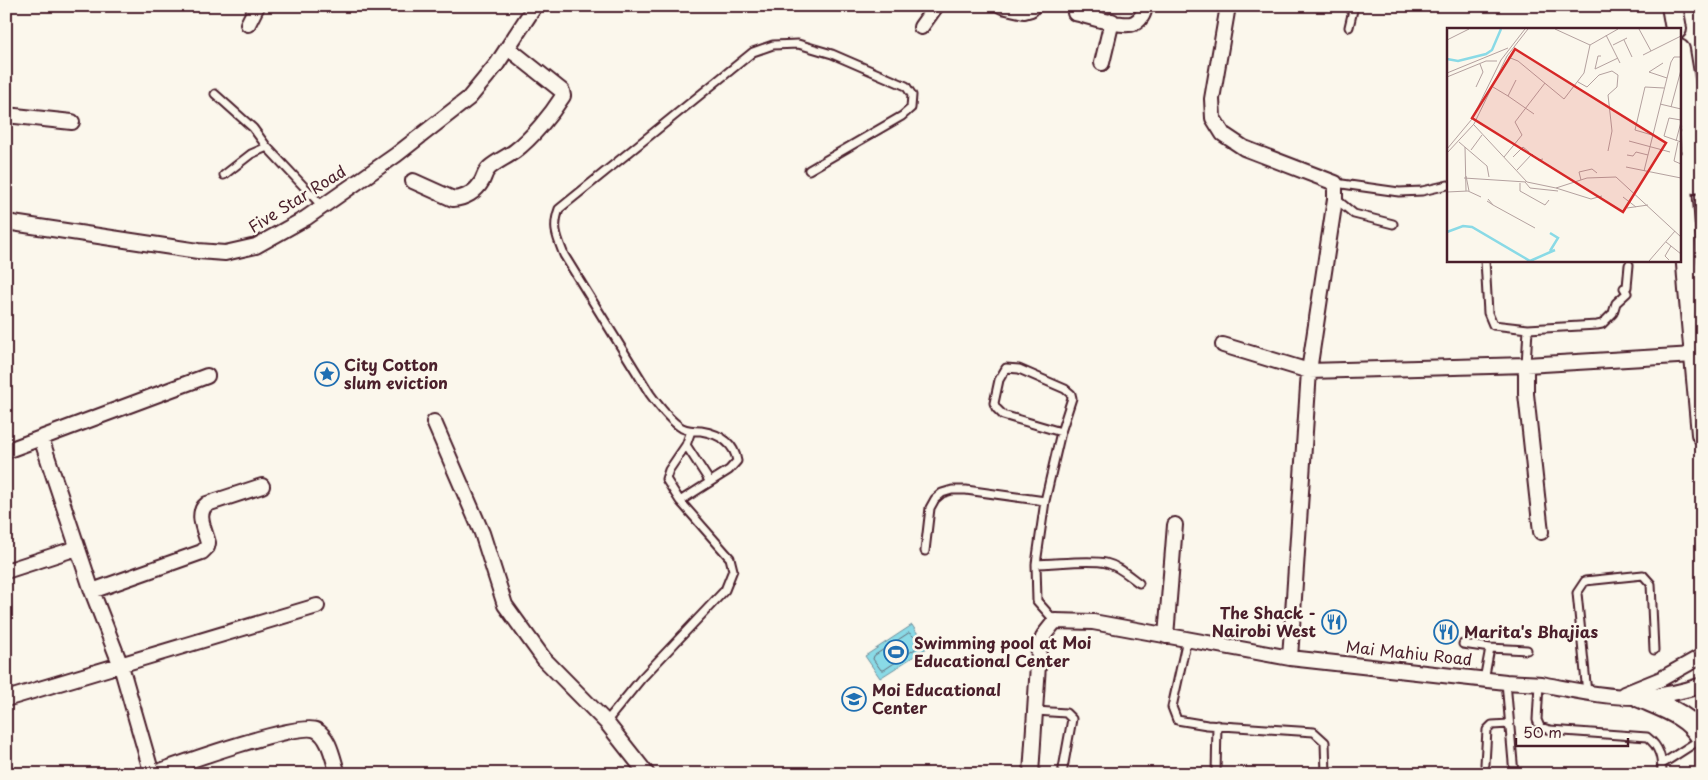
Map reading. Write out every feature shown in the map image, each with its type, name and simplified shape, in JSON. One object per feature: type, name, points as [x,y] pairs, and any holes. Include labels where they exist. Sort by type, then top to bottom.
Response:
[{"type":"main road","points":[[1667,6],[1668,28]]},
{"type":"main road","points":[[1672,6],[1676,28]]},
{"type":"main road","points":[[1680,56],[1687,98],[1702,280]]},
{"type":"main road","points":[[1680,176],[1702,434]]},
{"type":"main road","points":[[1640,697],[1683,716],[1698,731],[1702,738]]},
{"type":"street","points":[[248,24],[257,6]]},
{"type":"street","name":"Five Star Road","points":[[6,222],[165,247],[225,253],[256,246],[292,226],[396,155],[469,98],[490,74],[535,6]]},
{"type":"street","points":[[921,27],[936,6]]},
{"type":"street","points":[[1002,6],[1024,11],[1032,9],[1032,6]]},
{"type":"street","points":[[1075,13],[1124,24],[1133,24],[1140,19],[1145,6]]},
{"type":"street","points":[[1228,6],[1212,99],[1213,118],[1223,134],[1244,148],[1335,183],[1335,199],[1309,371],[1290,658]]},
{"type":"street","points":[[1102,63],[1112,21]]},
{"type":"street","points":[[413,181],[454,198],[461,198],[471,193],[480,184],[490,167],[521,146],[561,100],[562,92],[508,48]]},
{"type":"street","points":[[6,116],[72,122]]},
{"type":"street","points":[[1223,346],[1309,371],[1526,365],[1694,355]]},
{"type":"street","points":[[1526,365],[1526,394],[1541,532]]},
{"type":"street","points":[[6,451],[206,376]]},
{"type":"street","points":[[434,422],[482,533],[505,605],[544,659],[606,722],[647,774]]},
{"type":"street","points":[[41,438],[92,591],[121,666],[152,774],[278,733],[307,727],[320,733],[326,740],[338,774]]},
{"type":"street","points":[[92,591],[202,552],[207,548],[208,543],[201,515],[203,507],[262,486]]},
{"type":"street","points":[[1166,636],[1176,525]]},
{"type":"street","points":[[6,571],[77,548]]},
{"type":"street","points":[[6,699],[317,606]]},
{"type":"street","points":[[1031,774],[1039,649],[1044,635],[1055,622]]},
{"type":"street","name":"Mai Mahiu Road","points":[[1055,622],[1093,622],[1290,658],[1484,680],[1539,684],[1586,693],[1640,697],[1674,693],[1702,685]]},
{"type":"street","points":[[1619,696],[1661,679],[1702,656]]},
{"type":"lane","points":[[1349,27],[1354,6]]},
{"type":"lane","points":[[680,501],[729,470],[737,461],[735,451],[726,441],[714,434],[691,431],[678,425],[657,404],[564,255],[558,239],[555,221],[559,209],[753,52],[773,45],[798,44],[832,54],[906,86],[912,95],[911,108],[902,116],[809,170]]},
{"type":"lane","points":[[215,94],[253,128],[267,147],[322,206]]},
{"type":"lane","points":[[224,175],[250,154],[267,147]]},
{"type":"lane","points":[[1335,183],[1400,192],[1422,191],[1447,185]]},
{"type":"lane","points":[[1335,199],[1354,214],[1393,224]]},
{"type":"lane","points":[[1485,261],[1488,314],[1493,326],[1528,329],[1600,325],[1614,313],[1616,303],[1627,293],[1624,288],[1627,287],[1629,265]]},
{"type":"lane","points":[[1526,365],[1528,329]]},
{"type":"lane","points":[[1055,622],[1038,600],[1036,564],[1046,501],[1061,432],[1072,398],[1068,390],[1019,369],[1006,368],[999,380],[994,402],[999,412],[1003,415],[1061,432]]},
{"type":"lane","points":[[606,722],[641,679],[725,590],[730,577],[732,570],[730,558],[680,501],[666,479],[669,470],[686,446],[691,431]]},
{"type":"lane","points":[[686,446],[710,482]]},
{"type":"lane","points":[[925,551],[930,508],[935,498],[942,493],[952,490],[966,490],[1046,501]]},
{"type":"lane","points":[[1036,564],[1088,562],[1106,564],[1119,569],[1139,584]]},
{"type":"lane","points":[[1586,693],[1577,593],[1585,581],[1644,575],[1651,584],[1654,650]]},
{"type":"lane","points":[[1187,639],[1172,707],[1177,720],[1314,732],[1325,742],[1326,774]]},
{"type":"lane","points":[[1463,644],[1527,650]]},
{"type":"lane","points":[[1484,680],[1490,648]]},
{"type":"lane","points":[[1506,682],[1514,774]]},
{"type":"lane","points":[[1539,684],[1537,720],[1540,727],[1550,730],[1647,737],[1656,743],[1660,752],[1662,774]]},
{"type":"lane","points":[[1036,711],[1066,713],[1072,719],[1062,774]]},
{"type":"lane","points":[[1484,764],[1487,730],[1492,725],[1509,724]]},
{"type":"lane","points":[[1216,774],[1218,725]]},
{"type":"lane","points":[[1662,764],[1702,738]]},
{"type":"water","name":"Swimming pool at Moi Educational Center","points":[[912,625],[927,648],[880,678],[865,656]]},
{"type":"place","name":"City Cotton slum eviction","points":[[327,374]]},
{"type":"place","name":"The Shack - Nairobi West","points":[[1334,622]]},
{"type":"place","name":"Marita's Bhajias","points":[[1446,632]]},
{"type":"place","name":"Swimming pool at Moi Educational Center","points":[[896,652]]},
{"type":"place","name":"Moi Educational Center","points":[[854,699]]}]
